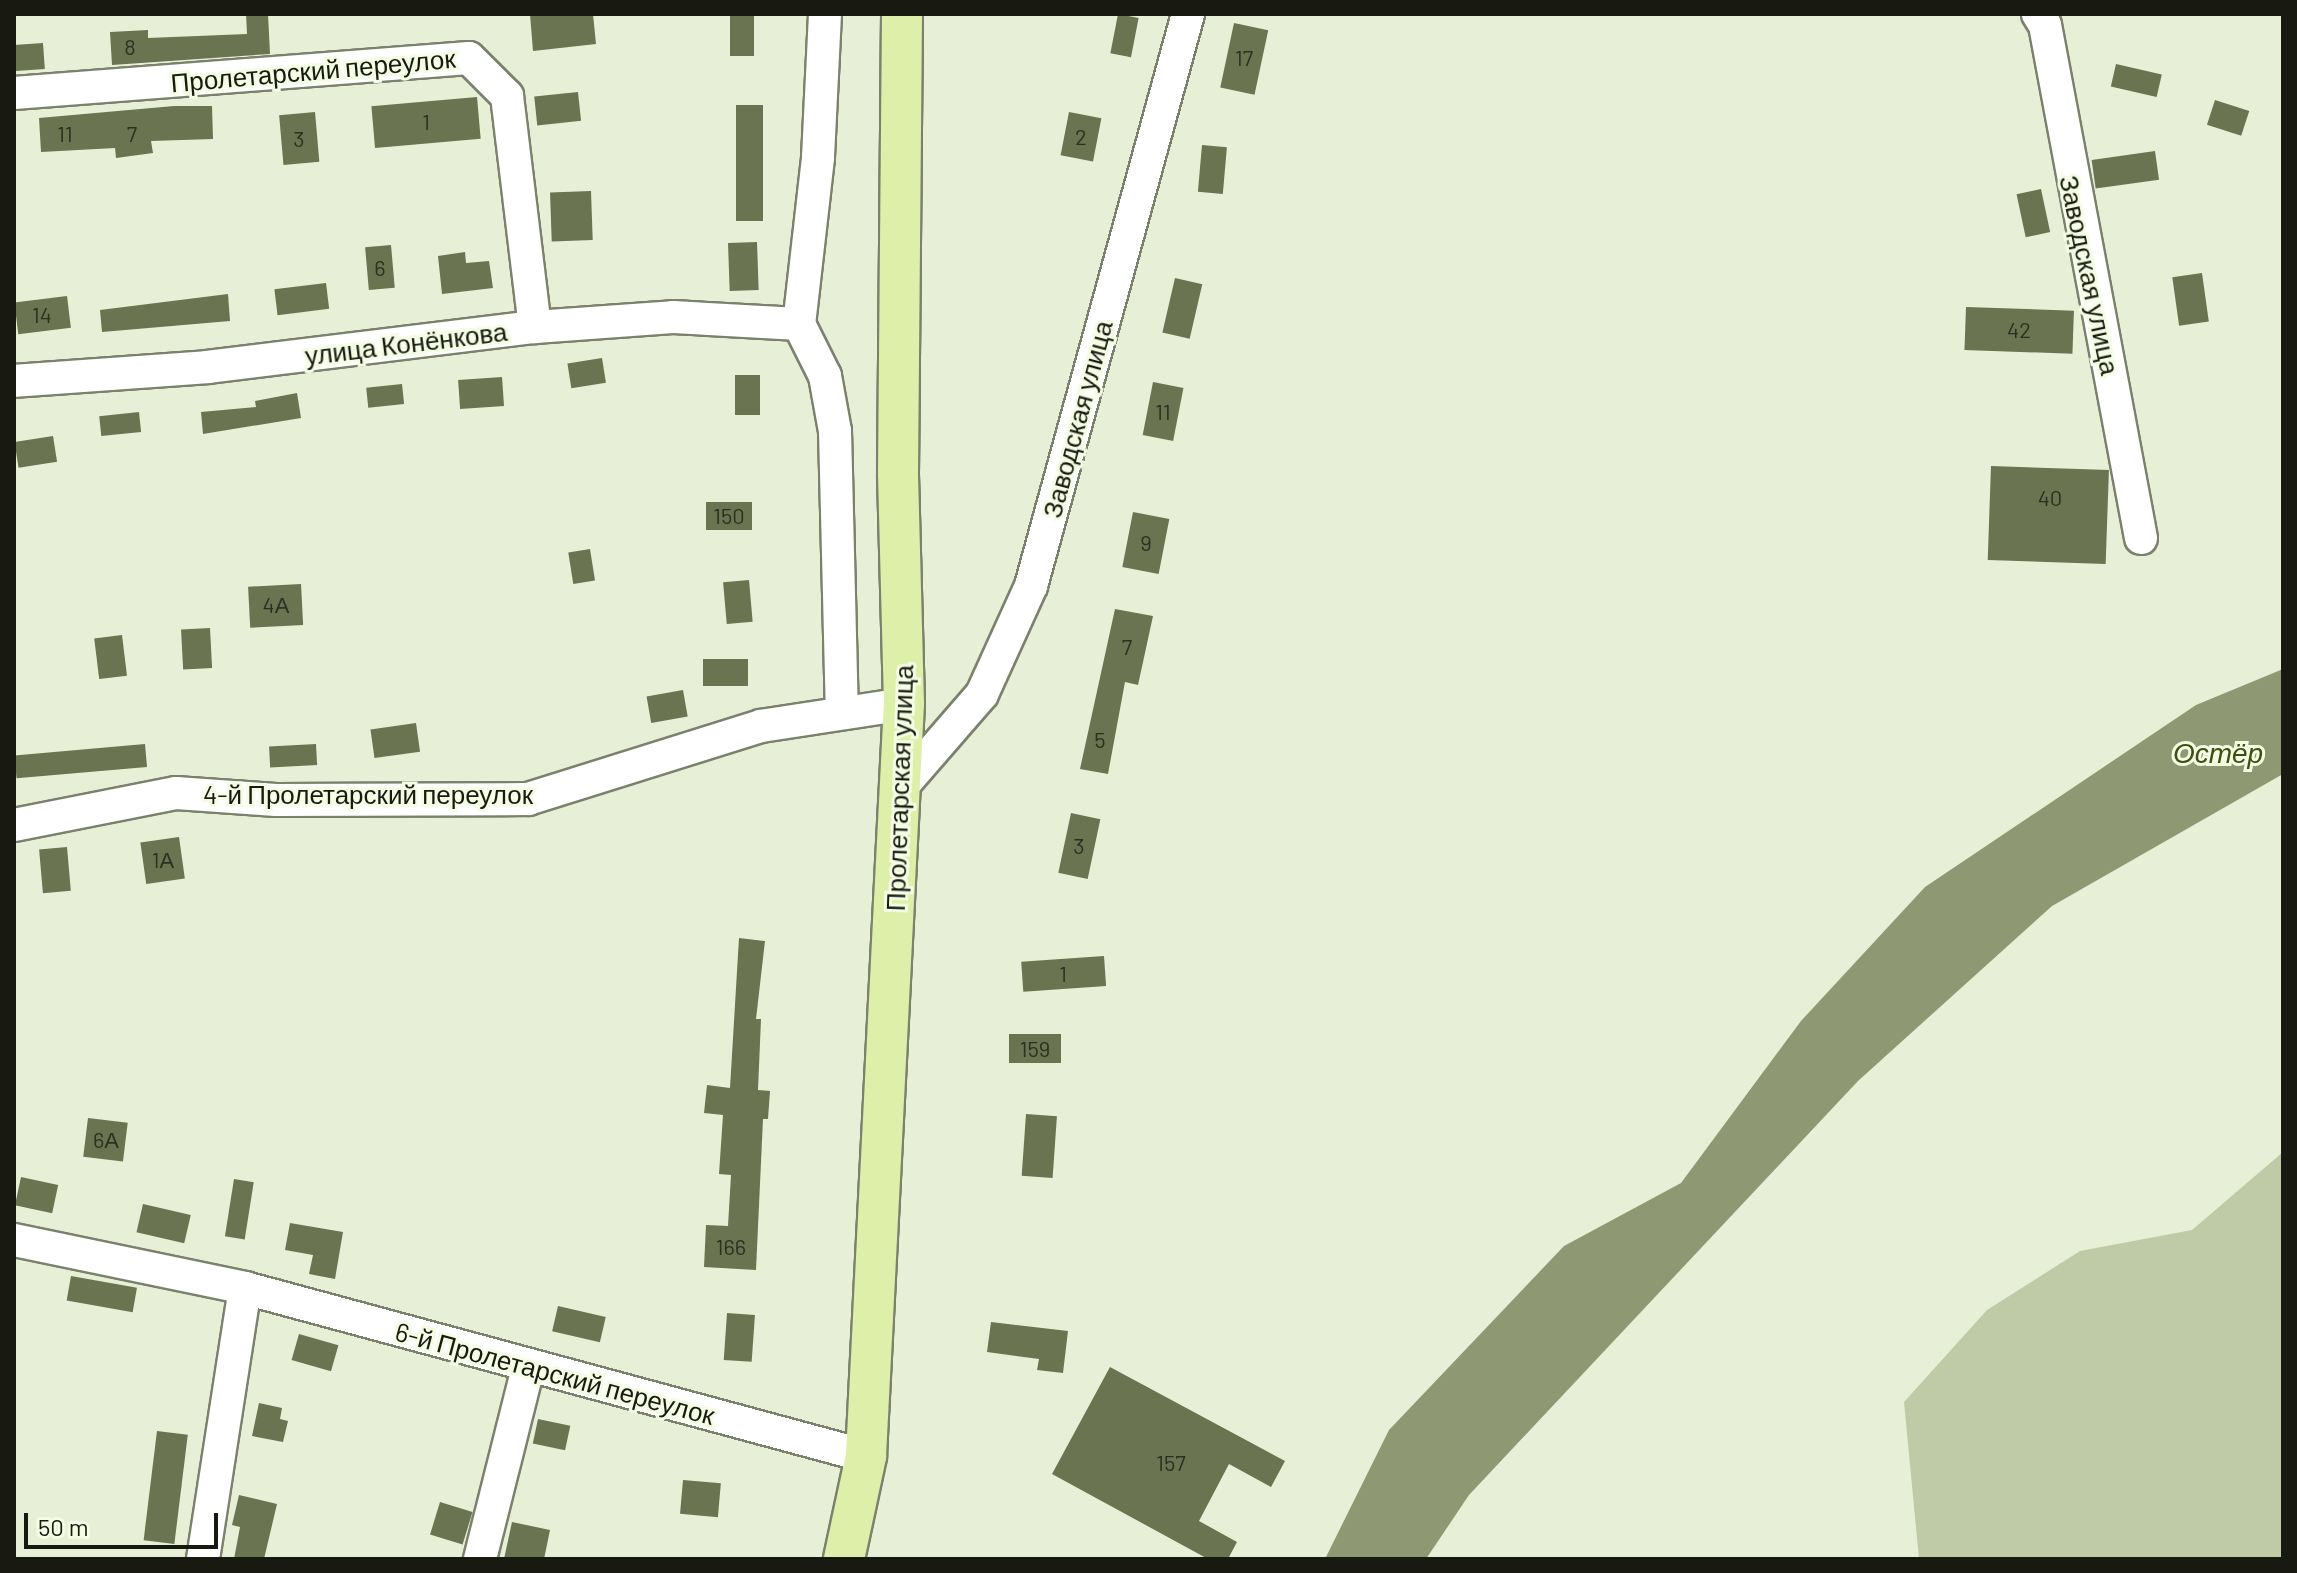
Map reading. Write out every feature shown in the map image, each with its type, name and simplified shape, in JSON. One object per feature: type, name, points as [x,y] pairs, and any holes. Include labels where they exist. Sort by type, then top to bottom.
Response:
[{"type":"main road","name":"Пролетарская улица","points":[[844,1559],[866,1456],[904,704],[898,473],[902,14]]},
{"type":"street","points":[[825,14],[818,158],[799,324],[825,376],[835,431],[842,710]]},
{"type":"street","name":"Заводская улица","points":[[898,791],[982,694],[1031,586],[1188,14]]},
{"type":"street","name":"Заводская улица","points":[[2038,14],[2045,25],[2141,538]]},
{"type":"street","name":"Пролетарский переулок","points":[[14,93],[469,58],[507,96],[535,327]]},
{"type":"street","name":"улица Конёнкова","points":[[14,381],[207,367],[535,327],[673,317],[799,324]]},
{"type":"street","name":"4-й Пролетарский переулок","points":[[14,825],[176,793],[276,800],[528,799],[761,726],[842,710],[904,704]]},
{"type":"street","name":"6-й Пролетарский переулок","points":[[14,1240],[245,1288],[528,1368],[866,1456]]},
{"type":"street","points":[[203,1559],[245,1288]]},
{"type":"street","points":[[480,1559],[528,1368]]},
{"type":"shaded area","points":[[2283,1152],[2283,1559],[1919,1559],[1904,1402],[1987,1310],[2080,1251],[2192,1230]]},
{"type":"water","name":"Остёр","points":[[2283,669],[2283,774],[2052,906],[1858,1081],[1469,1495],[1426,1559],[1325,1559],[1389,1430],[1564,1246],[1681,1183],[1801,1021],[1925,887],[2196,705]]},
{"type":"building","points":[[246,14],[268,14],[270,54],[112,65],[110,32],[148,30],[148,38],[247,34]]},
{"type":"building","points":[[530,14],[593,14],[596,44],[533,51]]},
{"type":"building","points":[[730,14],[754,14],[754,56],[730,56]]},
{"type":"building","points":[[1118,14],[1139,18],[1131,57],[1110,53]]},
{"type":"building","points":[[1234,23],[1268,30],[1255,95],[1220,88]]},
{"type":"building","points":[[43,43],[45,69],[16,71],[14,45]]},
{"type":"building","points":[[2116,64],[2162,75],[2157,97],[2111,86]]},
{"type":"building","points":[[578,92],[581,121],[537,125],[534,97]]},
{"type":"building","points":[[477,97],[481,139],[375,148],[371,106]]},
{"type":"building","points":[[2215,100],[2249,111],[2241,136],[2207,125]]},
{"type":"building","points":[[736,105],[763,105],[763,221],[736,221]]},
{"type":"building","points":[[174,106],[212,106],[213,139],[151,141],[153,153],[116,158],[115,148],[41,152],[39,118]]},
{"type":"building","points":[[315,112],[319,162],[283,165],[279,115]]},
{"type":"building","points":[[1069,112],[1101,118],[1093,161],[1061,155]]},
{"type":"building","points":[[1202,145],[1227,147],[1223,194],[1198,192]]},
{"type":"building","points":[[2155,151],[2159,180],[2096,189],[2092,160]]},
{"type":"building","points":[[2041,189],[2050,232],[2026,237],[2017,194]]},
{"type":"building","points":[[591,191],[593,240],[552,241],[550,192]]},
{"type":"building","points":[[757,242],[759,290],[730,291],[728,243]]},
{"type":"building","points":[[391,245],[395,288],[369,290],[365,247]]},
{"type":"building","points":[[465,252],[466,263],[489,261],[493,288],[442,294],[438,256]]},
{"type":"building","points":[[2202,273],[2209,322],[2179,326],[2172,277]]},
{"type":"building","points":[[1175,278],[1202,284],[1190,339],[1162,333]]},
{"type":"building","points":[[326,283],[329,309],[278,315],[274,289]]},
{"type":"building","points":[[228,294],[230,321],[102,332],[100,310]]},
{"type":"building","points":[[67,296],[71,328],[18,334],[14,302]]},
{"type":"building","points":[[1966,307],[2074,311],[2072,354],[1964,350]]},
{"type":"building","points":[[602,358],[606,383],[571,388],[567,363]]},
{"type":"building","points":[[735,375],[760,375],[760,415],[735,415]]},
{"type":"building","points":[[502,377],[504,406],[460,409],[458,380]]},
{"type":"building","points":[[1153,382],[1183,388],[1173,441],[1143,435]]},
{"type":"building","points":[[402,384],[404,404],[368,408],[366,388]]},
{"type":"building","points":[[297,393],[301,418],[203,434],[201,412],[256,407],[255,401]]},
{"type":"building","points":[[139,412],[141,432],[101,436],[99,416]]},
{"type":"building","points":[[53,436],[57,462],[19,468],[14,442]]},
{"type":"building","points":[[1991,466],[2109,470],[2106,564],[1988,560]]},
{"type":"building","points":[[706,502],[752,502],[752,530],[706,530]]},
{"type":"building","points":[[1133,512],[1169,519],[1159,574],[1122,567]]},
{"type":"building","points":[[590,549],[595,581],[573,584],[568,552]]},
{"type":"building","points":[[749,580],[753,622],[727,624],[723,582]]},
{"type":"building","points":[[301,584],[303,625],[250,628],[248,587]]},
{"type":"building","points":[[1115,609],[1153,616],[1138,685],[1125,682],[1108,774],[1080,769]]},
{"type":"building","points":[[210,628],[212,668],[183,669],[181,630]]},
{"type":"building","points":[[122,635],[127,676],[99,679],[94,638]]},
{"type":"building","points":[[703,659],[748,659],[748,686],[703,686]]},
{"type":"building","points":[[683,690],[688,717],[651,723],[647,696]]},
{"type":"building","points":[[416,723],[420,752],[374,758],[370,729]]},
{"type":"building","points":[[145,744],[147,767],[17,778],[14,755]]},
{"type":"building","points":[[316,744],[317,765],[270,767],[269,746]]},
{"type":"building","points":[[1071,813],[1100,819],[1088,879],[1058,873]]},
{"type":"building","points":[[179,837],[185,879],[146,884],[140,842]]},
{"type":"building","points":[[67,847],[71,891],[43,893],[39,849]]},
{"type":"building","points":[[739,938],[765,941],[756,1019],[761,1019],[758,1090],[770,1091],[768,1119],[763,1119],[756,1270],[704,1267],[706,1225],[728,1226],[731,1175],[719,1174],[723,1115],[704,1113],[707,1085],[730,1088]]},
{"type":"building","points":[[1104,956],[1106,986],[1023,992],[1021,962]]},
{"type":"building","points":[[1009,1034],[1061,1034],[1061,1063],[1009,1063]]},
{"type":"building","points":[[1026,1114],[1057,1116],[1053,1178],[1022,1176]]},
{"type":"building","points":[[88,1118],[128,1123],[123,1162],[83,1157]]},
{"type":"building","points":[[21,1177],[58,1185],[52,1213],[15,1205]]},
{"type":"building","points":[[234,1179],[254,1182],[245,1239],[225,1236]]},
{"type":"building","points":[[143,1204],[191,1215],[184,1243],[136,1232]]},
{"type":"building","points":[[290,1223],[343,1232],[335,1279],[309,1274],[313,1255],[285,1250]]},
{"type":"building","points":[[71,1276],[137,1288],[133,1312],[67,1301]]},
{"type":"building","points":[[558,1306],[606,1317],[600,1342],[552,1331]]},
{"type":"building","points":[[727,1313],[755,1315],[752,1362],[724,1360]]},
{"type":"building","points":[[991,1322],[1068,1331],[1063,1373],[1037,1370],[1039,1359],[987,1352]]},
{"type":"building","points":[[299,1334],[338,1345],[331,1371],[292,1360]]},
{"type":"building","points":[[1110,1367],[1285,1461],[1271,1487],[1229,1464],[1199,1521],[1237,1542],[1228,1559],[1208,1559],[1052,1474]]},
{"type":"building","points":[[259,1403],[282,1408],[280,1419],[288,1421],[283,1442],[252,1436]]},
{"type":"building","points":[[538,1419],[570,1426],[565,1450],[533,1443]]},
{"type":"building","points":[[157,1431],[188,1435],[174,1544],[144,1540]]},
{"type":"building","points":[[683,1480],[721,1483],[718,1517],[680,1514]]},
{"type":"building","points":[[239,1495],[277,1504],[264,1559],[234,1559],[240,1527],[232,1525]]},
{"type":"building","points":[[440,1502],[473,1512],[463,1544],[430,1535]]},
{"type":"building","points":[[512,1522],[550,1530],[544,1559],[504,1559]]}]
